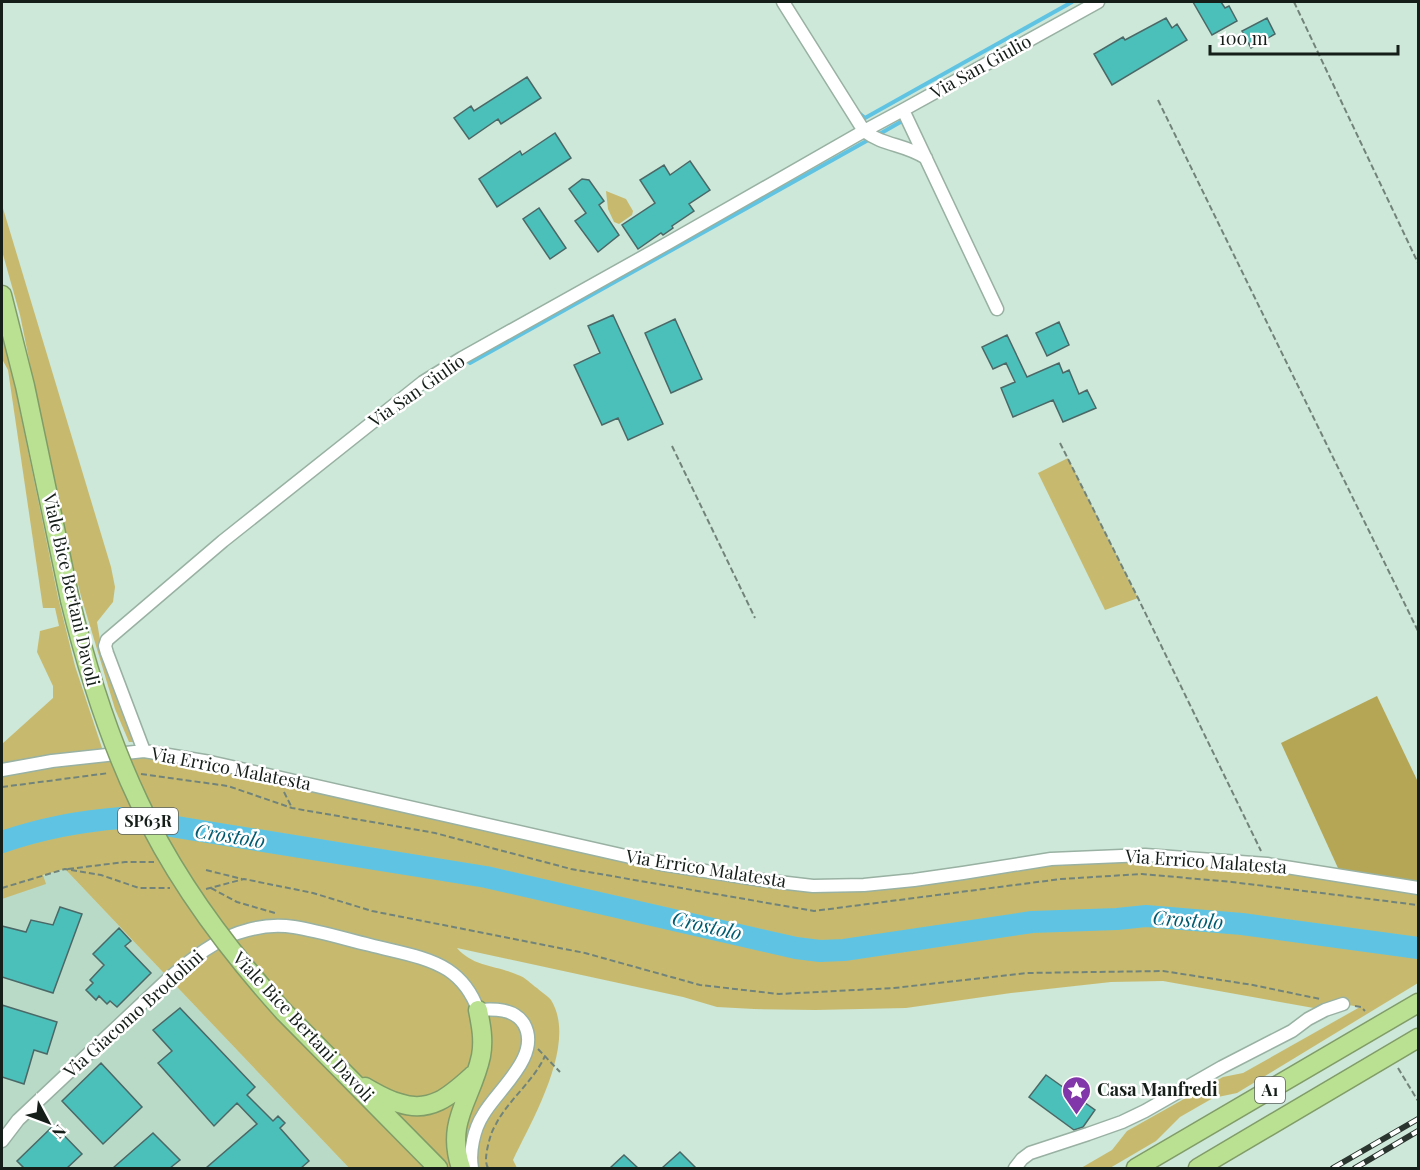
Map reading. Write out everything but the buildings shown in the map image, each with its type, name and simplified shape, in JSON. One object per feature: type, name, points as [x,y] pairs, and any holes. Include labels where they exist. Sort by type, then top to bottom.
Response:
[{"type":"highway","name":"Viale Bice Bertani Davoli","points":[[2,295],[25,386],[70,600],[87,667],[129,780],[152,828],[204,915],[243,965],[284,1012],[438,1168]]},
{"type":"highway","name":"A1","points":[[1136,1168],[1412,1007]]},
{"type":"highway","points":[[461,1168],[458,1160],[457,1124],[477,1072],[482,1048],[482,1027],[478,1010]]},
{"type":"highway","name":"A1","points":[[1198,1168],[1419,1038]]},
{"type":"highway","points":[[353,1081],[396,1103],[418,1106],[443,1100],[477,1072]]},
{"type":"street","points":[[783,2],[864,131],[877,140],[914,150],[926,158]]},
{"type":"street","name":"Via San Giulio","points":[[144,751],[106,653],[106,640],[223,540],[423,382],[864,131],[1098,2]]},
{"type":"street","points":[[903,110],[997,309]]},
{"type":"street","name":"Via Errico Malatesta","points":[[2,770],[144,751],[210,762],[661,864],[803,885],[864,885],[1051,859],[1163,855],[1267,864],[1419,888]]},
{"type":"street","name":"Via Giacomo Brodolini","points":[[2,1141],[18,1120],[191,960],[211,947],[256,928],[289,927],[350,940],[434,963],[447,969],[463,983],[475,1000],[478,1010]]},
{"type":"street","points":[[1015,1168],[1030,1153],[1129,1118],[1292,1031],[1324,1010],[1343,1004]]},
{"type":"street","points":[[472,1168],[473,1143],[482,1116],[524,1058],[528,1046],[526,1029],[515,1015],[501,1010],[478,1010]]},
{"type":"path","points":[[1294,2],[1419,263]]},
{"type":"path","points":[[1158,100],[1419,632]]},
{"type":"path","points":[[1060,443],[1267,864]]},
{"type":"path","points":[[672,447],[755,618]]},
{"type":"path","points":[[2,787],[115,773]]},
{"type":"path","points":[[136,774],[228,786],[292,808]]},
{"type":"path","points":[[2,888],[65,869],[125,862],[154,862]]},
{"type":"path","points":[[65,869],[101,875],[139,888],[176,888]]},
{"type":"path","points":[[206,870],[313,893],[372,910],[585,952],[700,985],[779,994],[894,988],[1027,973],[1163,971],[1253,985],[1343,1004]]},
{"type":"path","points":[[197,888],[211,888],[244,879]]},
{"type":"path","points":[[211,888],[237,902],[280,916],[285,919],[289,927]]},
{"type":"path","points":[[488,1168],[486,1158],[492,1131],[545,1056],[560,1072]]},
{"type":"path","points":[[1398,1068],[1419,1101]]},
{"type":"shaded area","points":[[606,191],[626,199],[633,211],[632,215],[619,224],[614,222],[608,209]]},
{"type":"shaded area","points":[[2,205],[111,567],[115,587],[113,602],[97,622],[102,651],[133,742],[129,742],[115,709],[81,596],[63,526],[20,315],[2,251]]},
{"type":"shaded area","points":[[2,332],[58,597],[75,666],[103,751],[2,767],[2,744],[53,698],[53,686],[37,652],[40,631],[59,626],[55,608],[43,608],[8,370],[2,359]]},
{"type":"shaded area","points":[[1068,458],[1138,598],[1105,610],[1038,473]]},
{"type":"shaded area","points":[[1377,696],[1418,782],[1418,891],[1343,879],[1281,743]]},
{"type":"shaded area","points":[[139,753],[816,888],[1113,857],[1231,862],[1418,891],[1418,983],[1237,1093],[1213,1098],[1180,1117],[1156,1141],[1110,1168],[1081,1168],[1112,1150],[1127,1131],[1223,1077],[1243,1073],[1360,1007],[1343,1004],[1325,1010],[1163,981],[1111,982],[906,1008],[815,1010],[717,1007],[683,997],[457,948],[470,959],[526,979],[551,1000],[558,1018],[559,1038],[556,1059],[540,1103],[513,1160],[517,1168],[349,1168],[65,869],[43,875],[46,884],[2,899],[2,774]]},
{"type":"shaded area","points":[[65,869],[349,1168],[2,1168],[2,888]]},
{"type":"waterway","points":[[859,113],[865,118],[1072,2]]},
{"type":"waterway","points":[[876,136],[904,120]]},
{"type":"waterway","points":[[470,363],[870,139]]},
{"type":"waterway","name":"Crostolo","points":[[2,842],[60,826],[121,818],[486,877],[796,948],[820,951],[844,950],[1032,922],[1146,916],[1242,924],[1418,948]]},
{"type":"railway","points":[[1333,1168],[1418,1119]]},
{"type":"railway","points":[[1355,1168],[1418,1131]]},
{"type":"place","name":"Casa Manfredi","points":[[1076,1116]]}]
